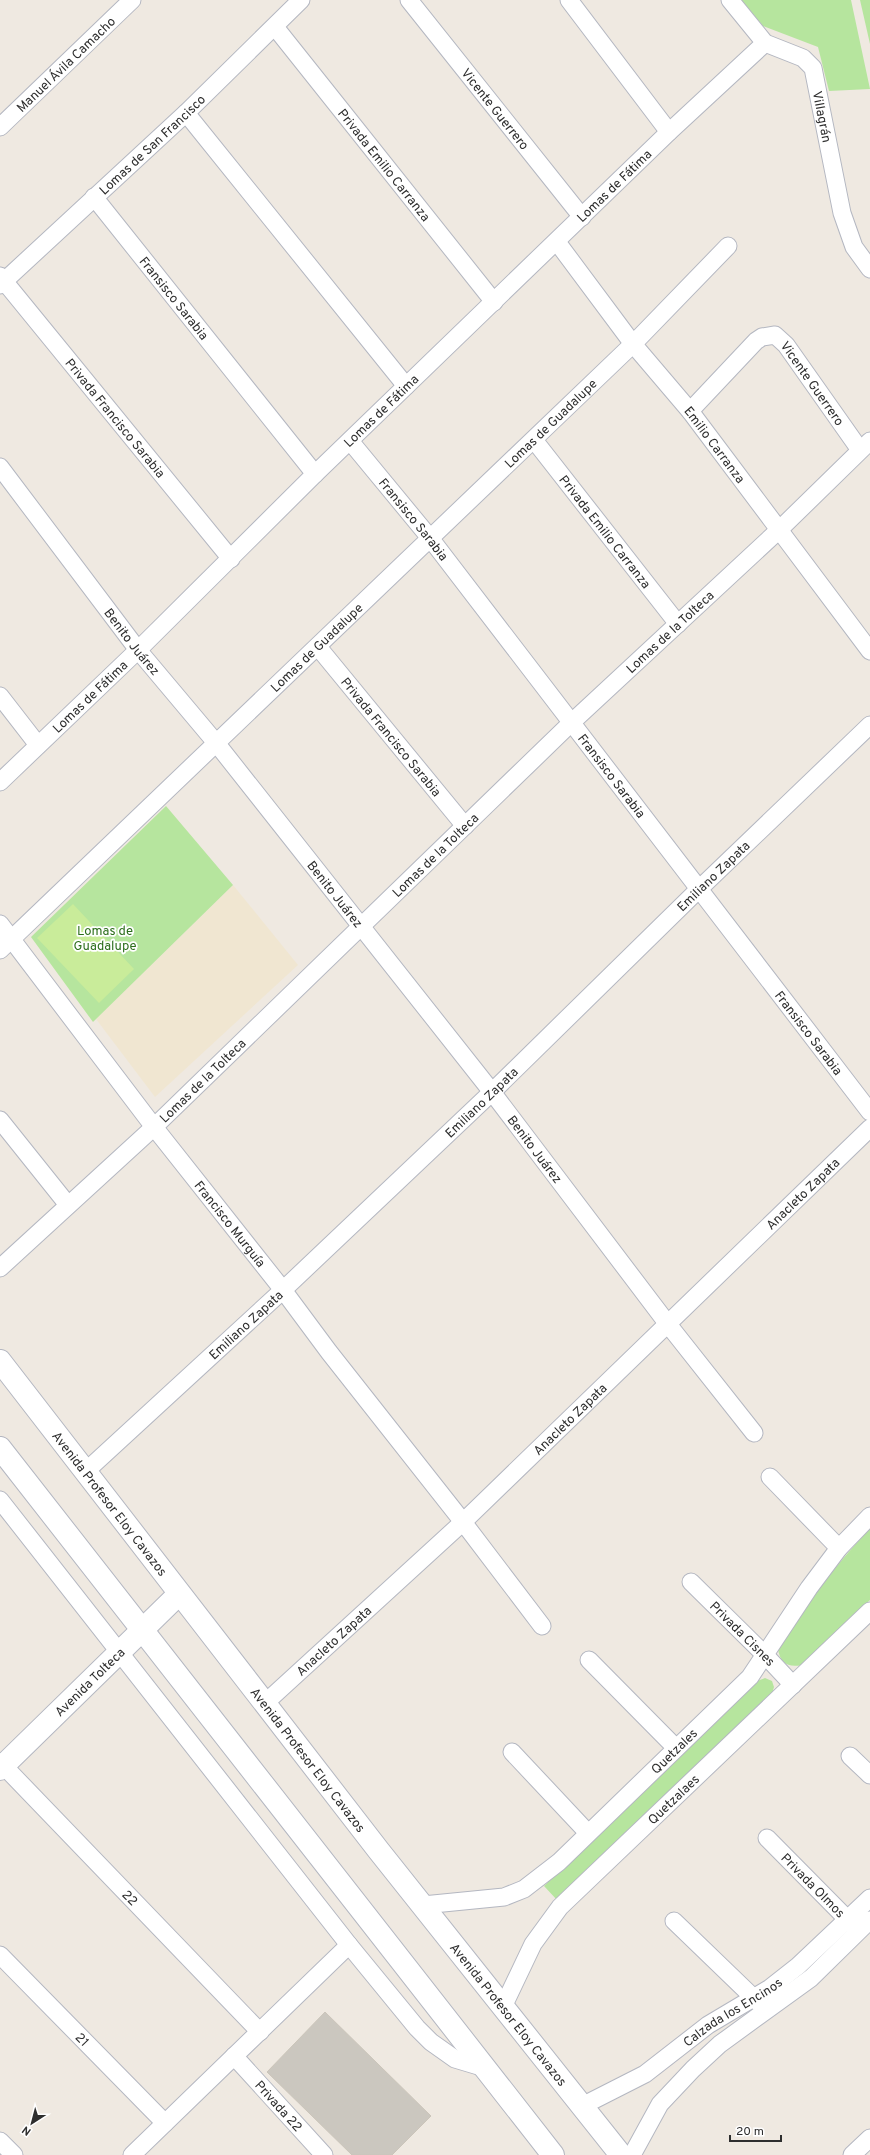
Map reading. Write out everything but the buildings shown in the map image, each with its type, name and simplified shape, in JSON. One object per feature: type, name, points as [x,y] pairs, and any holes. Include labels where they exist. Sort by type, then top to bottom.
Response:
[{"type":"main road","name":"Avenida Profesor Eloy Cavazos","points":[[0,1361],[264,1704],[622,2155]]},
{"type":"main road","points":[[0,1448],[553,2155]]},
{"type":"main road","name":"Avenida Tolteca","points":[[1,1766],[120,1652],[143,1632],[179,1594]]},
{"type":"street","name":"Manuel Ávila Camacho","points":[[0,128],[132,0]]},
{"type":"street","name":"Lomas de San Francisco","points":[[1,281],[186,113],[301,0]]},
{"type":"street","name":"Vicente Guerrero","points":[[409,0],[582,217]]},
{"type":"street","points":[[569,0],[669,132]]},
{"type":"street","name":"Villagrán","points":[[730,0],[765,43],[803,58],[813,68],[842,213],[854,247],[870,269]]},
{"type":"street","name":"Privada Emilio Carranza","points":[[275,27],[494,302]]},
{"type":"street","name":"Lomas de Fátima","points":[[0,782],[138,650],[406,386],[557,242],[669,132],[765,43]]},
{"type":"street","points":[[186,113],[406,386]]},
{"type":"street","name":"Fransisco Sarabia","points":[[94,197],[316,474]]},
{"type":"street","name":"Emilio Carranza","points":[[557,242],[633,344],[690,411],[870,651]]},
{"type":"street","name":"Lomas de Guadalupe","points":[[6,944],[534,440],[633,344],[728,246]]},
{"type":"street","name":"Privada Francisco Sarabia","points":[[1,281],[231,559]]},
{"type":"street","name":"Vicente Guerrero","points":[[690,411],[756,341],[762,337],[775,335],[786,345],[865,446]]},
{"type":"street","name":"Privada Emilio Carranza","points":[[534,440],[678,624]]},
{"type":"street","name":"Fransisco Sarabia","points":[[350,441],[430,538],[698,890],[870,1112]]},
{"type":"street","name":"Lomas de la Tolteca","points":[[0,1268],[154,1127],[571,724],[780,529],[865,446]]},
{"type":"street","name":"Benito Juárez","points":[[0,468],[138,650],[217,744],[362,925],[492,1092],[667,1323],[754,1434]]},
{"type":"street","name":"Privada Francisco Sarabia","points":[[318,647],[466,826]]},
{"type":"street","points":[[0,696],[38,745]]},
{"type":"street","name":"Emiliano Zapata","points":[[85,1472],[283,1290],[492,1092],[698,890],[870,726]]},
{"type":"street","name":"Francisco Murguía","points":[[0,924],[6,944],[283,1290],[329,1352],[463,1522],[542,1626]]},
{"type":"street","points":[[0,1120],[68,1205]]},
{"type":"street","name":"Anacleto Zapata","points":[[264,1704],[463,1522],[870,1128]]},
{"type":"street","points":[[770,1477],[839,1548]]},
{"type":"street","points":[[0,1500],[349,1944],[432,2042],[455,2059],[485,2068]]},
{"type":"street","name":"Quetzales","points":[[423,1905],[504,1897],[524,1889],[559,1862],[750,1677],[759,1666],[764,1654],[809,1588],[839,1548],[870,1516]]},
{"type":"street","name":"Privada Cisnes","points":[[691,1582],[764,1654],[793,1685]]},
{"type":"street","name":"Quetzalaes","points":[[503,2007],[533,1944],[557,1911],[870,1610]]},
{"type":"street","points":[[589,1660],[676,1748]]},
{"type":"street","points":[[512,1752],[588,1834]]},
{"type":"street","points":[[850,1756],[870,1775]]},
{"type":"street","name":"22","points":[[1,1766],[260,2032]]},
{"type":"street","name":"Privada Olmos","points":[[767,1838],[859,1924]]},
{"type":"street","name":"Calzada los Encinos","points":[[632,2155],[652,2117],[668,2094],[720,2044],[811,1978],[859,1924],[870,1898]]},
{"type":"street","points":[[674,1921],[767,2011]]},
{"type":"street","name":"Calzada los Encinos","points":[[582,2106],[645,2074],[708,2025],[755,1998],[859,1924]]},
{"type":"street","points":[[138,2153],[165,2123],[349,1944]]},
{"type":"street","name":"21","points":[[0,1955],[165,2123]]},
{"type":"street","name":"Privada 22","points":[[234,2056],[324,2155]]},
{"type":"street","points":[[852,2155],[870,2138]]},
{"type":"street","points":[[0,2141],[14,2155]]},
{"type":"shaded area","points":[[233,885],[298,965],[155,1097],[96,1019]]},
{"type":"green space","points":[[741,0],[851,0],[870,89],[829,91],[818,47],[763,26]]},
{"type":"green space","points":[[860,0],[870,0],[870,44]]},
{"type":"green space","name":"Lomas de Guadalupe","points":[[166,806],[233,885],[93,1022],[31,937]]},
{"type":"green space","points":[[73,904],[134,969],[99,1003],[37,938]]},
{"type":"green space","points":[[870,1529],[870,1600],[802,1665],[789,1665],[783,1661],[778,1649],[821,1586],[844,1557]]},
{"type":"green space","points":[[765,1678],[772,1681],[774,1687],[772,1694],[557,1900],[544,1886],[757,1681]]}]
